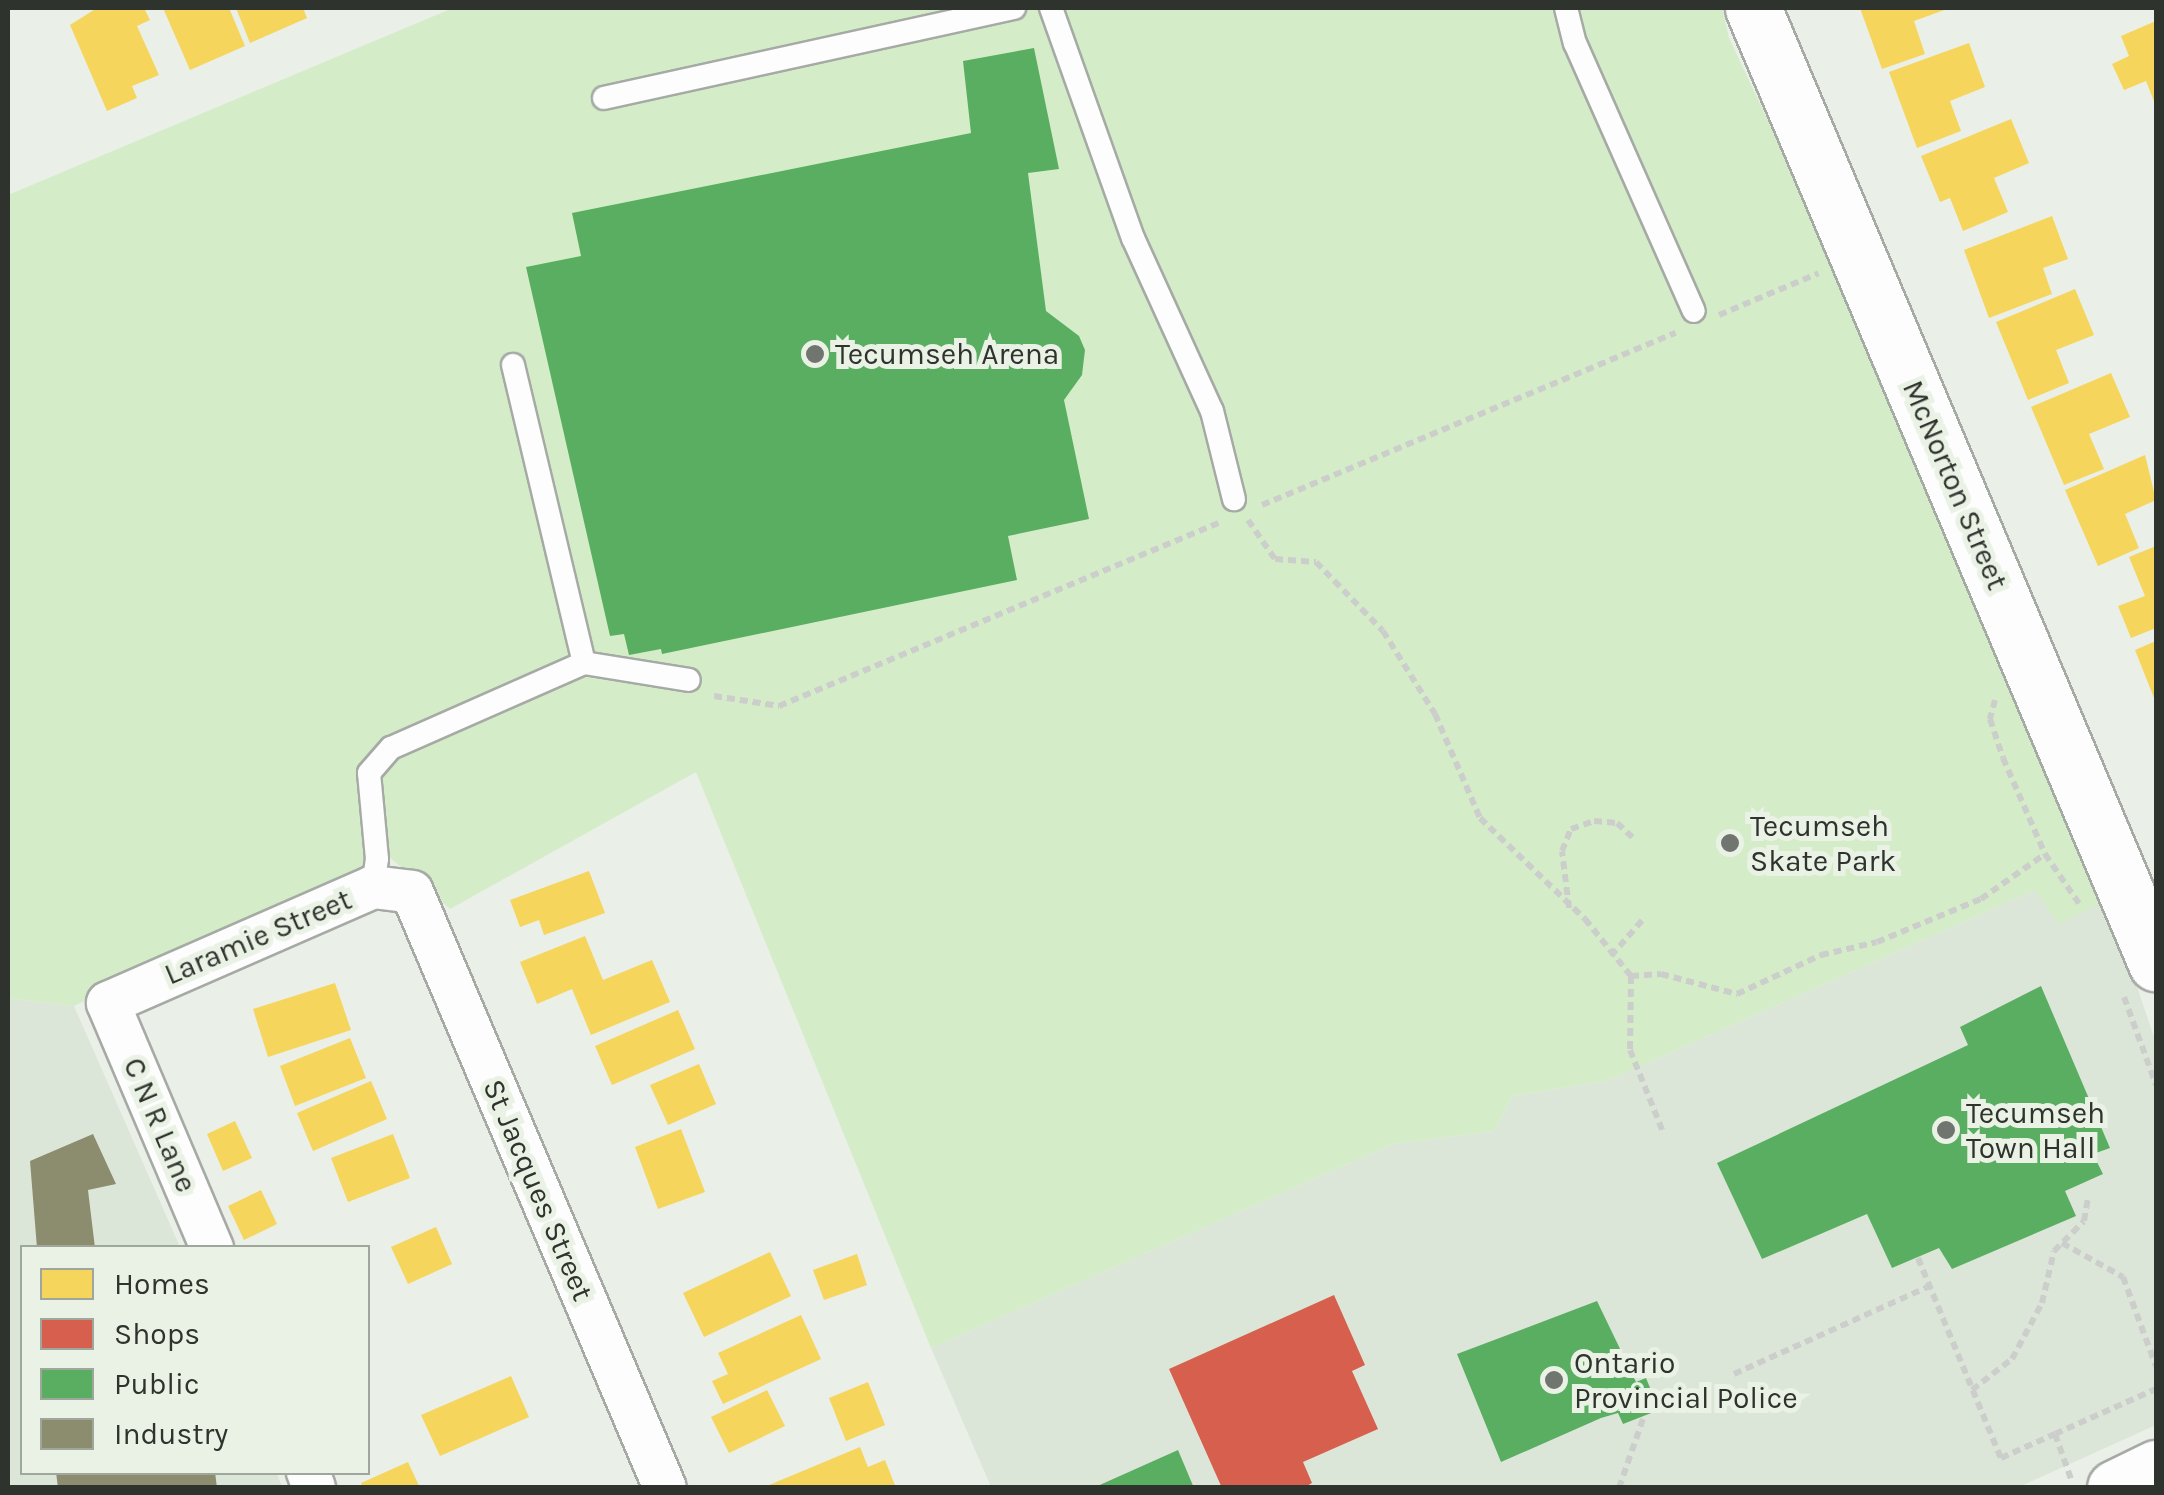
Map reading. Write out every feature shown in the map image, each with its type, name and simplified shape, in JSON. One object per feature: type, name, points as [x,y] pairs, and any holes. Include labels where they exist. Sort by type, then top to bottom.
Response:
[{"type":"street","name":"McNorton Street","points":[[1753,8],[2156,963]]},
{"type":"street","name":"Laramie Street","points":[[108,1002],[392,890]]},
{"type":"street","name":"St Jacques Street","points":[[392,890],[665,1488]]},
{"type":"street","name":"C N R Lane","points":[[108,1002],[211,1245]]},
{"type":"street","points":[[2115,1488],[2156,1468]]},
{"type":"lane","points":[[604,98],[1014,8]]},
{"type":"lane","points":[[1051,8],[1133,238],[1212,411],[1239,506]]},
{"type":"lane","points":[[1566,8],[1575,43],[1692,321]]},
{"type":"lane","points":[[512,366],[584,663]]},
{"type":"lane","points":[[392,890],[377,859],[369,774],[390,748],[584,663],[695,687]]},
{"type":"path","points":[[695,687],[780,706],[1239,506],[1829,269]]},
{"type":"path","points":[[1239,506],[1274,559],[1316,562],[1383,631],[1435,714],[1480,818],[1631,976],[1630,1050],[1663,1132]]},
{"type":"path","points":[[1570,909],[1562,851],[1571,829],[1594,821],[1617,824],[1632,838]]},
{"type":"path","points":[[1631,976],[1661,974],[1738,994],[1821,955],[1877,942],[1981,899],[2045,854]]},
{"type":"path","points":[[1611,956],[1644,917]]},
{"type":"path","points":[[1972,1390],[2012,1359],[2042,1303],[2054,1251],[2084,1221],[2088,1198]]},
{"type":"path","points":[[2062,1243],[2123,1277],[2156,1366]]},
{"type":"path","points":[[1918,1258],[2001,1458],[2156,1389]]},
{"type":"path","points":[[1734,1374],[1930,1286]]},
{"type":"path","points":[[1619,1488],[1644,1416]]},
{"type":"path","points":[[2055,1434],[2074,1488]]},
{"type":"shaded area","points":[[2035,890],[2108,900],[2156,1043],[2156,1425],[2019,1487],[991,1487],[931,1348],[1393,1144],[1494,1131],[1512,1096],[1607,1081]]},
{"type":"shaded area","points":[[8,998],[74,1006],[179,1245],[20,1245],[20,1475],[278,1475],[282,1487],[8,1488]]},
{"type":"green space","points":[[453,8],[1722,8],[1729,38],[1845,285],[2108,900],[2059,924],[2035,890],[1607,1081],[1512,1096],[1494,1131],[1393,1144],[931,1348],[696,772],[450,909],[387,855],[74,1006],[8,998],[8,195]]},
{"type":"building: Homes","points":[[97,8],[144,8],[150,20],[137,26],[159,75],[132,86],[137,98],[107,111],[70,25]]},
{"type":"building: Homes","points":[[163,8],[229,8],[245,46],[190,70]]},
{"type":"building: Homes","points":[[236,8],[303,8],[307,18],[250,43]]},
{"type":"building: Homes","points":[[1860,8],[1950,8],[1914,21],[1925,54],[1882,69]]},
{"type":"building: Homes","points":[[2156,21],[2156,106],[2146,81],[2124,90],[2112,64],[2129,56],[2121,36]]},
{"type":"building: Homes","points":[[1969,43],[1985,87],[1950,101],[1961,131],[1917,148],[1889,72]]},
{"type":"building: Homes","points":[[2011,119],[2029,163],[1994,178],[2008,212],[1963,231],[1950,198],[1940,202],[1921,156]]},
{"type":"building: Homes","points":[[2052,216],[2068,259],[2043,268],[2052,294],[1989,318],[1964,250]]},
{"type":"building: Homes","points":[[2075,289],[2094,335],[2056,350],[2069,383],[2028,400],[1996,322]]},
{"type":"building: Homes","points":[[2111,373],[2130,417],[2089,434],[2104,469],[2064,485],[2031,407]]},
{"type":"building: Homes","points":[[2145,455],[2156,500],[2125,514],[2139,548],[2098,566],[2065,490]]},
{"type":"building: Homes","points":[[2156,546],[2156,628],[2131,638],[2118,606],[2145,596],[2129,557]]},
{"type":"building: Homes","points":[[2156,641],[2156,703],[2135,650]]},
{"type":"building: Homes","points":[[589,871],[605,913],[544,935],[539,920],[520,927],[510,900]]},
{"type":"building: Homes","points":[[585,936],[603,980],[652,960],[670,1002],[591,1035],[572,989],[537,1004],[520,962]]},
{"type":"building: Homes","points":[[335,983],[351,1030],[268,1057],[253,1009]]},
{"type":"building: Homes","points":[[678,1010],[695,1049],[612,1085],[595,1046]]},
{"type":"building: Homes","points":[[350,1038],[366,1078],[295,1106],[280,1066]]},
{"type":"building: Homes","points":[[699,1064],[716,1104],[668,1125],[650,1085]]},
{"type":"building: Homes","points":[[371,1081],[387,1119],[313,1151],[297,1113]]},
{"type":"building: Homes","points":[[235,1121],[252,1158],[223,1171],[207,1134]]},
{"type":"building: Homes","points":[[681,1129],[705,1192],[658,1209],[635,1147]]},
{"type":"building: Homes","points":[[393,1134],[410,1178],[348,1202],[331,1158]]},
{"type":"building: Homes","points":[[261,1190],[277,1224],[244,1240],[228,1206]]},
{"type":"building: Homes","points":[[436,1227],[452,1264],[408,1284],[391,1247]]},
{"type":"building: Homes","points":[[770,1252],[791,1296],[704,1337],[683,1293]]},
{"type":"building: Homes","points":[[857,1254],[867,1285],[824,1300],[813,1270]]},
{"type":"building: Homes","points":[[801,1315],[821,1359],[723,1404],[712,1381],[728,1374],[718,1353]]},
{"type":"building: Homes","points":[[511,1376],[529,1417],[440,1456],[421,1415]]},
{"type":"building: Homes","points":[[868,1382],[885,1425],[846,1441],[829,1398]]},
{"type":"building: Homes","points":[[767,1390],[785,1426],[729,1453],[711,1417]]},
{"type":"building: Homes","points":[[860,1447],[868,1467],[885,1460],[896,1488],[762,1488]]},
{"type":"building: Homes","points":[[408,1462],[420,1488],[363,1488],[361,1483]]},
{"type":"building: Shops","points":[[1334,1295],[1365,1365],[1352,1371],[1378,1429],[1303,1462],[1312,1483],[1303,1488],[1222,1488],[1169,1369]]},
{"type":"building: Public","name":"Tecumseh Arena","points":[[1034,48],[1059,169],[1028,173],[1046,311],[1079,336],[1085,350],[1082,375],[1064,400],[1089,519],[1008,536],[1017,580],[662,654],[661,649],[629,655],[624,634],[610,636],[526,267],[581,256],[572,213],[971,133],[963,61]]},
{"type":"building: Public","name":"Tecumseh Town Hall","points":[[2041,986],[2110,1148],[2093,1154],[2103,1174],[2065,1191],[2076,1216],[1952,1269],[1939,1248],[1892,1268],[1867,1214],[1762,1259],[1717,1163],[1968,1045],[1960,1027]]},
{"type":"building: Public","name":"Ontario Provincial Police","points":[[1597,1301],[1636,1382],[1646,1378],[1659,1410],[1623,1424],[1618,1413],[1601,1418],[1501,1462],[1457,1354]]},
{"type":"building: Public","points":[[1178,1450],[1194,1488],[1093,1488]]},
{"type":"building: Industry","points":[[93,1134],[116,1184],[88,1190],[95,1245],[37,1245],[30,1161]]},
{"type":"building: Industry","points":[[56,1475],[215,1475],[217,1488],[58,1488]]},
{"type":"place","name":"Tecumseh Arena","points":[[815,354]]},
{"type":"place","name":"Tecumseh Skate Park","points":[[1730,843]]},
{"type":"place","name":"Tecumseh Town Hall","points":[[1946,1130]]},
{"type":"place","name":"Ontario Provincial Police","points":[[1554,1380]]}]
